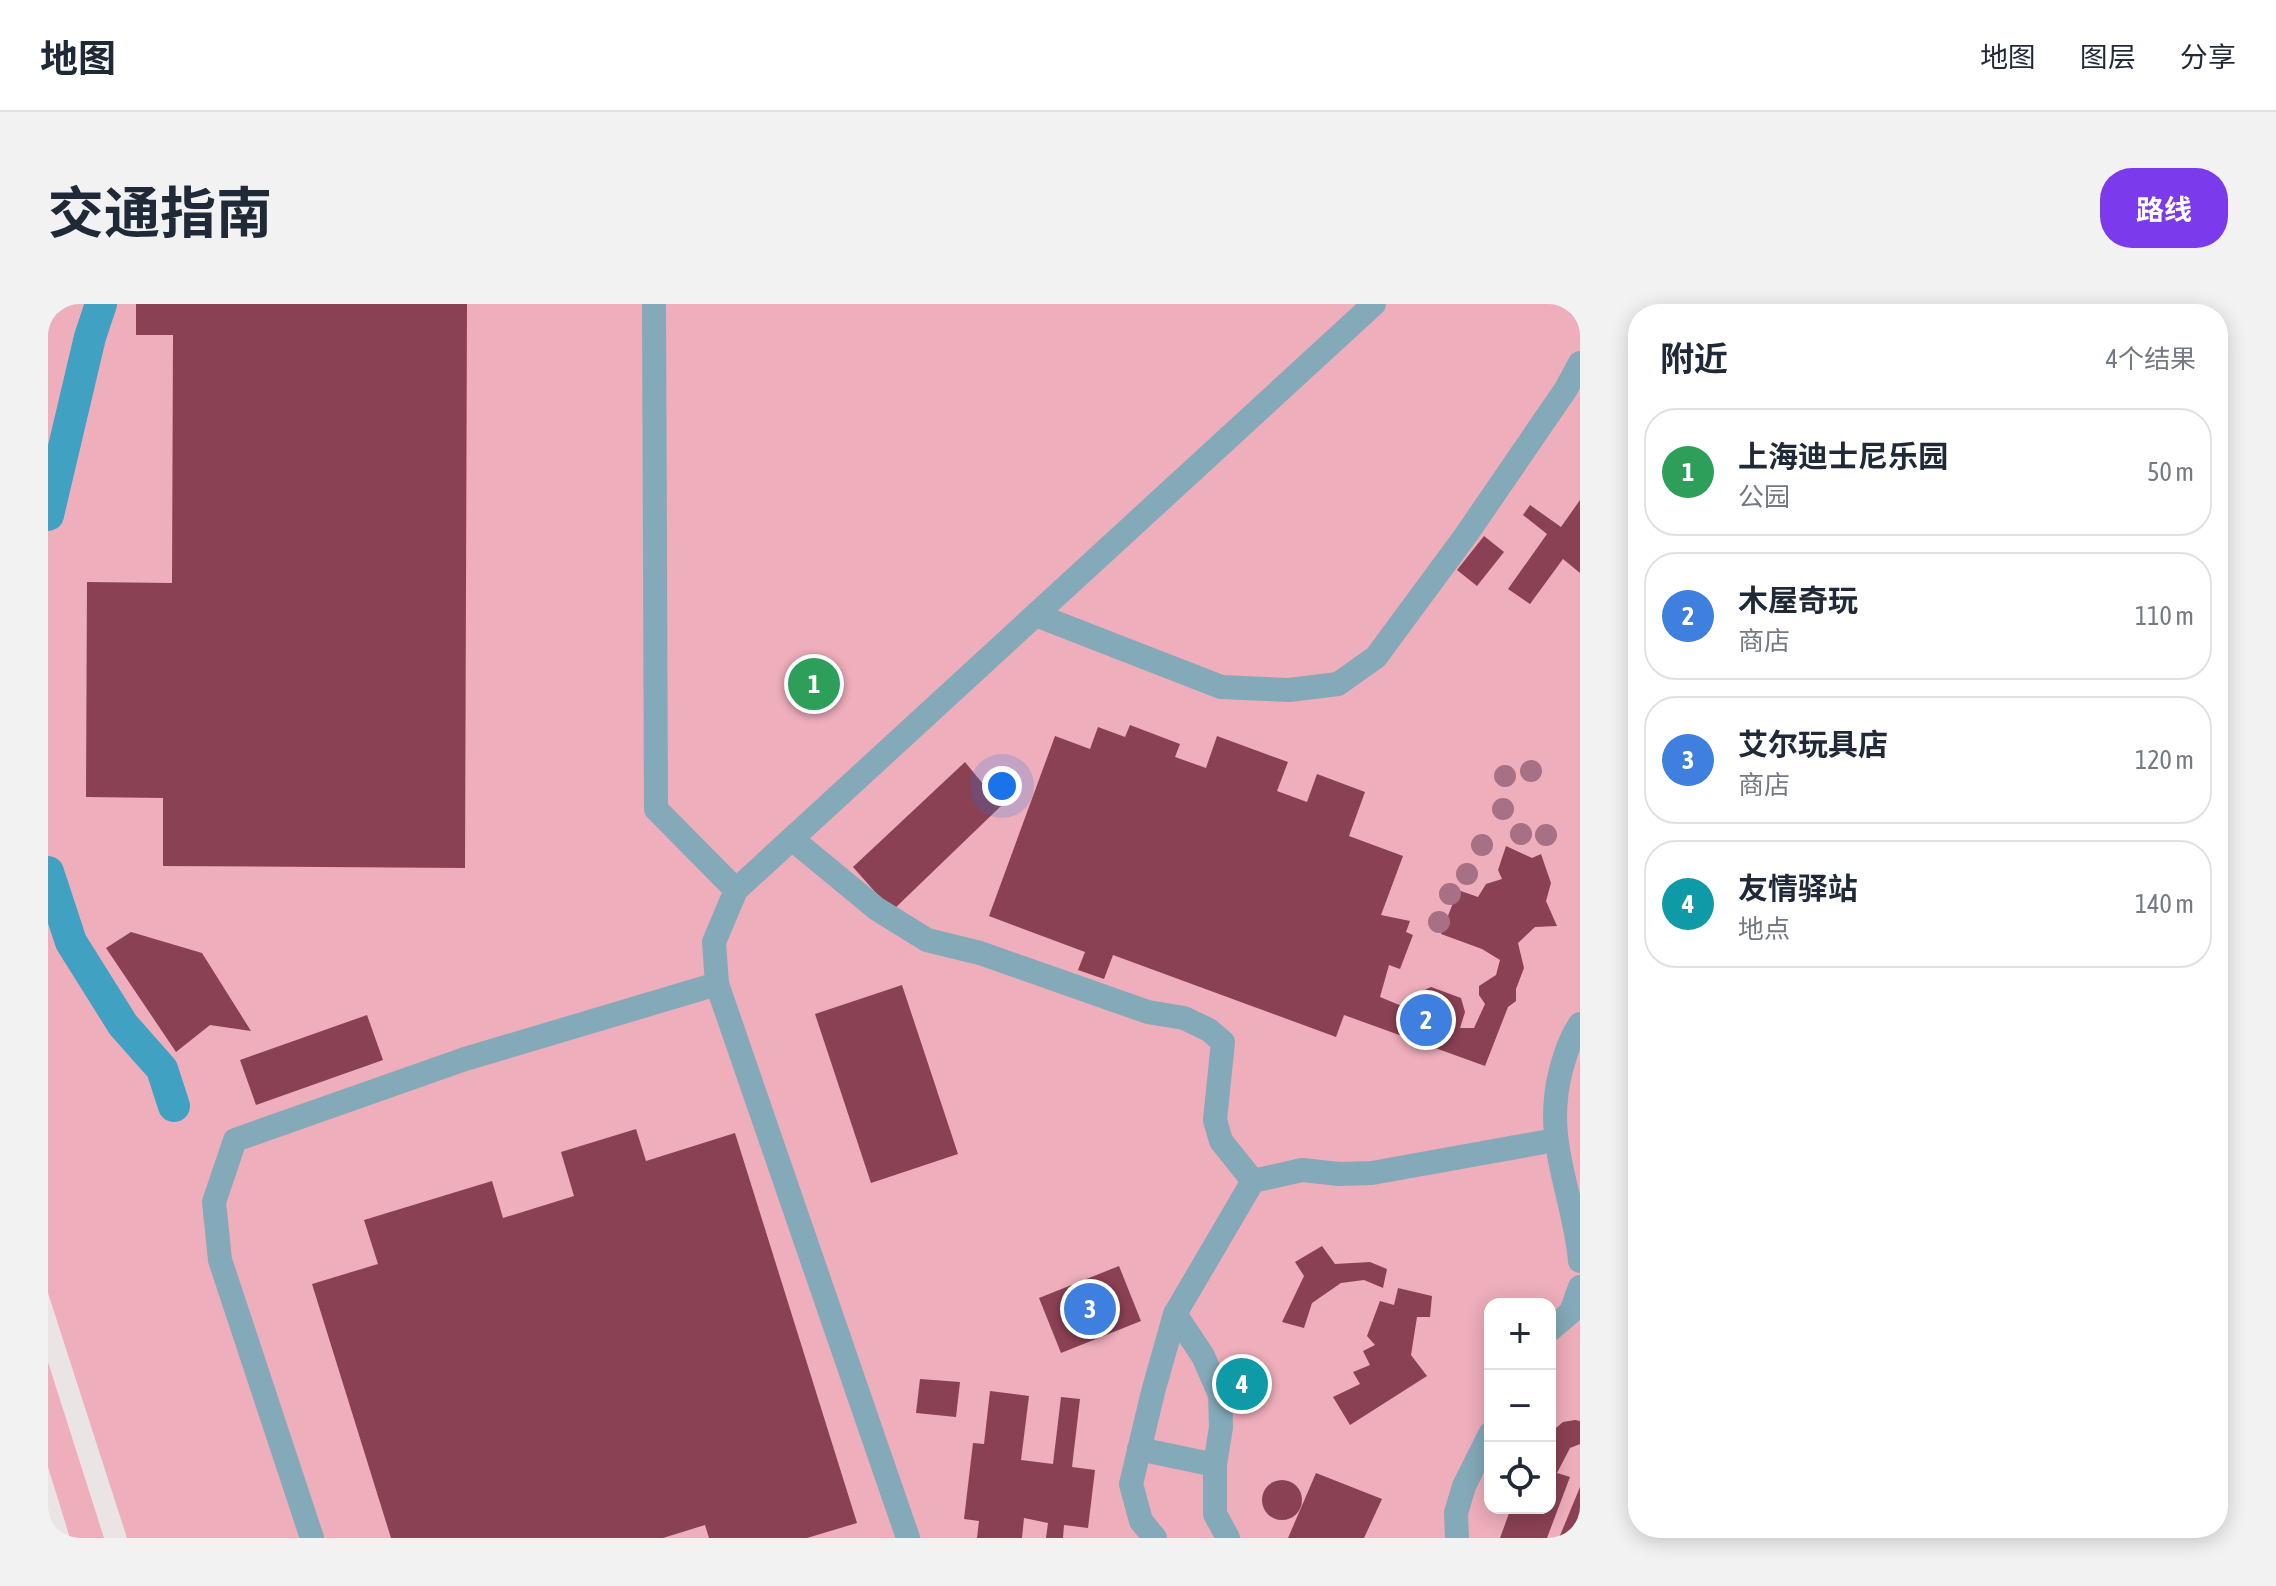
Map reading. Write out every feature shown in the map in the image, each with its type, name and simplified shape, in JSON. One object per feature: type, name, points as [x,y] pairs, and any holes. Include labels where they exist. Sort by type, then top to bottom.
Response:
[{"type":"street","points":[[654,304],[656,809],[736,890]]},
{"type":"street","points":[[908,1538],[717,984],[714,942],[736,890],[1374,304]]},
{"type":"street","points":[[1036,615],[1221,687],[1289,690],[1338,684],[1376,657],[1466,535],[1566,389],[1580,363]]},
{"type":"street","points":[[792,839],[877,909],[927,940],[980,953],[1148,1012],[1184,1018],[1209,1030],[1223,1042],[1216,1099],[1218,1131],[1227,1149],[1253,1181]]},
{"type":"street","points":[[312,1538],[220,1260],[214,1202],[235,1140],[465,1059],[717,984]]},
{"type":"street","points":[[1580,1024],[1569,1039],[1556,1091],[1555,1140],[1580,1261]]},
{"type":"street","points":[[1155,1538],[1141,1521],[1131,1484],[1175,1314],[1253,1181],[1302,1170],[1339,1174],[1372,1173],[1555,1140]]},
{"type":"street","points":[[1556,1326],[1576,1313],[1580,1287]]},
{"type":"street","points":[[1175,1314],[1203,1356],[1220,1395],[1215,1514],[1228,1538]]},
{"type":"street","points":[[1457,1538],[1456,1513],[1464,1486],[1486,1442]]},
{"type":"street","points":[[1139,1449],[1215,1465]]},
{"type":"shaded area","points":[[48,304],[1580,304],[1580,1538],[127,1538],[48,1293]]},
{"type":"shaded area","points":[[48,1362],[104,1538],[70,1538],[48,1467]]},
{"type":"building","points":[[136,304],[467,304],[465,868],[163,866],[163,798],[86,797],[87,582],[172,583],[173,335],[136,335]]},
{"type":"building","points":[[1580,500],[1580,573],[1563,559],[1530,604],[1508,589],[1547,534],[1523,515],[1530,505],[1561,527]]},
{"type":"building","points":[[1484,536],[1504,552],[1477,586],[1457,570]]},
{"type":"building","points":[[1130,725],[1180,744],[1175,757],[1206,768],[1217,736],[1288,762],[1277,791],[1307,802],[1317,774],[1365,792],[1349,836],[1403,856],[1381,915],[1410,921],[1406,932],[1413,935],[1400,969],[1389,965],[1380,997],[1409,1009],[1414,995],[1431,987],[1461,998],[1465,1012],[1460,1028],[1474,1028],[1485,1004],[1479,995],[1479,986],[1496,975],[1500,960],[1482,949],[1441,934],[1458,890],[1478,897],[1486,884],[1502,879],[1498,870],[1506,846],[1532,858],[1541,854],[1551,883],[1546,901],[1557,926],[1535,927],[1518,943],[1524,968],[1516,989],[1516,1001],[1508,1007],[1485,1066],[1344,1015],[1336,1037],[1113,955],[1104,979],[1078,970],[1085,952],[989,916],[1055,736],[1090,749],[1098,727],[1125,737]]},
{"type":"building","points":[[965,762],[1001,806],[892,911],[853,867]]},
{"type":"building","points":[[131,932],[202,953],[251,1031],[210,1025],[176,1052],[106,948]]},
{"type":"building","points":[[902,985],[958,1154],[871,1183],[815,1014]]},
{"type":"building","points":[[367,1015],[383,1060],[256,1105],[240,1060]]},
{"type":"building","points":[[636,1129],[646,1161],[735,1133],[857,1523],[807,1538],[709,1538],[705,1525],[663,1538],[391,1538],[312,1284],[378,1264],[364,1220],[492,1181],[503,1218],[574,1196],[561,1152]]},
{"type":"building","points":[[1322,1246],[1335,1264],[1370,1262],[1387,1269],[1383,1288],[1364,1280],[1341,1283],[1312,1303],[1304,1328],[1282,1322],[1304,1276],[1295,1262]]},
{"type":"building","points":[[1119,1266],[1141,1321],[1061,1353],[1039,1298]]},
{"type":"building","points":[[1398,1288],[1432,1296],[1430,1317],[1417,1317],[1411,1355],[1427,1376],[1350,1425],[1333,1397],[1360,1384],[1353,1372],[1370,1365],[1363,1351],[1375,1345],[1367,1336],[1380,1301],[1394,1305]]},
{"type":"building","points":[[920,1379],[960,1382],[956,1417],[916,1413]]},
{"type":"building","points":[[990,1391],[1029,1396],[1021,1460],[1053,1464],[1061,1397],[1080,1399],[1072,1467],[1095,1470],[1088,1528],[1064,1525],[1063,1538],[1046,1538],[1048,1523],[1024,1518],[1022,1538],[977,1538],[979,1521],[964,1519],[973,1443],[984,1444]]},
{"type":"building","points":[[1580,1421],[1580,1444],[1570,1448],[1557,1473],[1570,1477],[1547,1538],[1500,1538],[1509,1514],[1556,1514],[1556,1428],[1563,1422]]},
{"type":"building","points":[[1316,1473],[1382,1499],[1364,1538],[1288,1538]]},
{"type":"building","points":[[1282,1480],[1296,1486],[1302,1500],[1296,1514],[1282,1520],[1268,1514],[1262,1500],[1268,1486]]},
{"type":"building","points":[[1580,1487],[1580,1538],[1559,1538]]},
{"type":"waterway","points":[[48,515],[90,337],[101,304]]},
{"type":"waterway","points":[[48,872],[71,942],[123,1025],[162,1069],[174,1106]]},
{"type":"place","name":"上海迪士尼乐园","points":[[814,684]]},
{"type":"place","name":"木屋奇玩","points":[[1426,1020]]},
{"type":"place","name":"艾尔玩具店","points":[[1090,1309]]},
{"type":"place","name":"友情驿站","points":[[1242,1384]]}]
